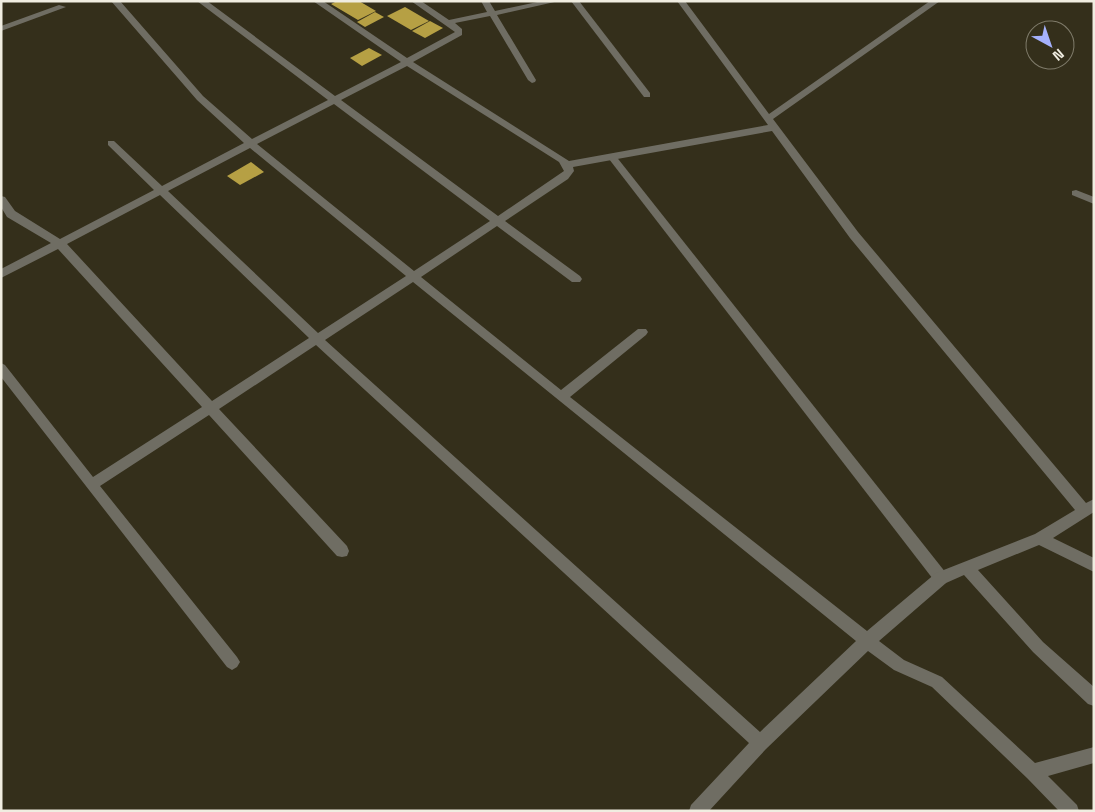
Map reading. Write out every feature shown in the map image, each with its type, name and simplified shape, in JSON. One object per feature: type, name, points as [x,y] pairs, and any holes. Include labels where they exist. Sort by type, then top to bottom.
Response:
[{"type":"street","points":[[115,1],[200,98],[250,144],[561,397],[867,642],[899,665],[937,682],[1034,772],[1071,811]]},
{"type":"street","points":[[201,1],[499,220],[576,279]]},
{"type":"street","points":[[318,1],[407,62],[567,164],[612,157],[772,122],[936,1]]},
{"type":"street","points":[[1,274],[336,100],[458,33],[458,29],[450,22],[416,1]]},
{"type":"street","points":[[485,1],[532,80]]},
{"type":"street","points":[[450,22],[555,1]]},
{"type":"street","points":[[575,1],[647,96]]},
{"type":"street","points":[[681,1],[854,235],[1089,508],[1040,538],[941,578],[867,642],[760,742],[697,811]]},
{"type":"street","points":[[1,29],[62,7]]},
{"type":"street","points":[[111,143],[316,338],[760,742]]},
{"type":"street","points":[[612,157],[941,578]]},
{"type":"street","points":[[91,485],[316,338],[414,277],[564,177],[569,171],[567,164]]},
{"type":"street","points":[[1076,194],[1094,201]]},
{"type":"street","points":[[1,200],[10,214],[60,244],[342,551]]},
{"type":"street","points":[[561,397],[642,332]]},
{"type":"street","points":[[1,368],[91,485],[232,662]]},
{"type":"street","points":[[1040,538],[1094,565]]},
{"type":"street","points":[[967,568],[1038,647],[1094,698]]},
{"type":"street","points":[[1034,772],[1094,755]]},
{"type":"building","points":[[337,1],[359,1],[376,11],[358,20],[331,4]]},
{"type":"building","points":[[405,7],[429,21],[411,30],[387,16]]},
{"type":"building","points":[[375,12],[384,17],[365,27],[357,22]]},
{"type":"building","points":[[430,21],[443,28],[425,38],[412,31]]},
{"type":"building","points":[[369,48],[382,55],[362,66],[350,58]]},
{"type":"building","points":[[251,162],[264,172],[240,185],[227,176]]}]
